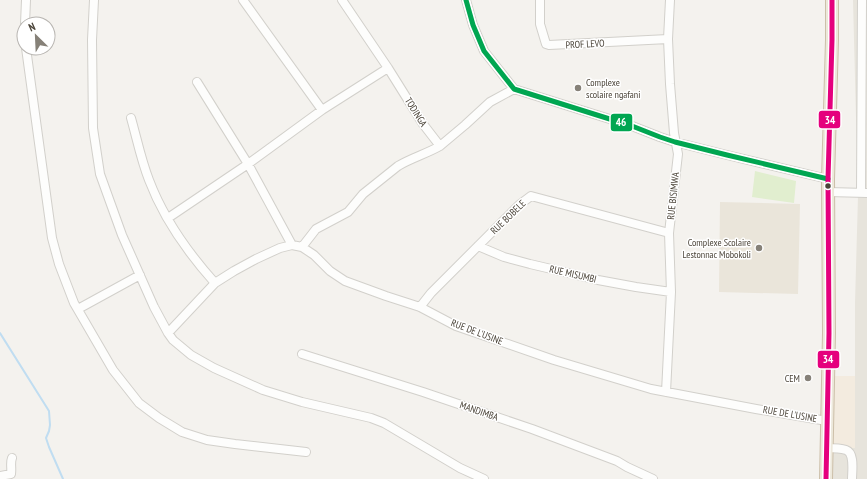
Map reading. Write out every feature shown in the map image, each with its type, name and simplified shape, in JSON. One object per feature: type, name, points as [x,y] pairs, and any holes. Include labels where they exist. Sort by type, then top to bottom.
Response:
[{"type":"highway","points":[[826,479],[829,304],[828,179],[832,0]]},
{"type":"street","points":[[25,16],[26,0]]},
{"type":"street","points":[[94,0],[92,40],[92,106],[96,156],[100,174],[122,235],[154,307],[173,340],[191,355],[214,368],[263,390],[295,400],[371,418],[384,423],[460,468],[484,479]]},
{"type":"street","points":[[244,0],[322,110]]},
{"type":"street","name":"TODINGA","points":[[342,0],[388,68],[423,124],[440,146]]},
{"type":"street","points":[[466,0],[473,25],[484,51],[514,89],[632,126],[675,142],[727,156],[828,179]]},
{"type":"street","name":"PROF LEVO","points":[[540,0],[540,24],[546,44],[549,46],[668,39]]},
{"type":"street","name":"RUE BISIMWA","points":[[666,392],[671,292],[670,233],[678,154],[675,142],[670,84],[668,39],[670,0]]},
{"type":"street","points":[[828,192],[864,193],[862,0]]},
{"type":"street","points":[[27,56],[52,238],[59,264],[74,303],[113,370],[139,403],[159,418],[182,432],[207,440],[306,452]]},
{"type":"street","points":[[168,218],[248,164],[322,110],[388,68]]},
{"type":"street","points":[[197,82],[248,164],[292,245]]},
{"type":"street","points":[[302,247],[316,229],[348,212],[363,194],[398,166],[440,146],[490,102],[514,89]]},
{"type":"street","points":[[132,118],[142,159],[158,202],[188,250],[215,283]]},
{"type":"street","name":"RUE BOBELE","points":[[420,307],[431,293],[519,204],[531,196],[670,233]]},
{"type":"street","name":"RUE DE L'USINE","points":[[168,333],[215,283],[256,259],[280,248],[292,245],[302,247],[314,255],[330,271],[345,281],[420,307],[456,326],[554,360],[666,392],[827,421]]},
{"type":"street","name":"RUE MISUMBI","points":[[478,246],[504,257],[561,272],[636,287],[671,292]]},
{"type":"street","points":[[78,309],[140,275]]},
{"type":"street","name":"MANDIMBA","points":[[302,354],[423,392],[532,429],[617,461],[653,479]]},
{"type":"street","points":[[826,448],[845,449],[852,456],[852,479]]},
{"type":"street","points":[[0,476],[12,474],[12,458]]},
{"type":"shaded area","points":[[853,0],[867,0],[867,479],[831,479],[831,447],[855,448],[855,303],[858,196]]},
{"type":"shaded area","name":"Complexe Scolaire Lestonnac Mobokoli","points":[[720,202],[800,204],[798,294],[719,292]]},
{"type":"shaded area","points":[[833,376],[855,376],[855,448],[831,447]]},
{"type":"green space","points":[[755,171],[796,181],[794,203],[752,197]]},
{"type":"waterway","points":[[0,333],[49,411],[50,425],[46,438],[63,479]]},
{"type":"transit line","name":"46","points":[[466,0],[473,25],[484,51],[514,89],[632,126],[675,142],[828,179]]},
{"type":"transit line","name":"34","points":[[826,479],[829,333],[828,179],[832,0]]},
{"type":"place","name":"Complexe scolaire ngafani","points":[[578,88]]},
{"type":"place","name":"Complexe Scolaire Lestonnac Mobokoli","points":[[759,248]]},
{"type":"place","name":"CEM","points":[[808,378]]}]
